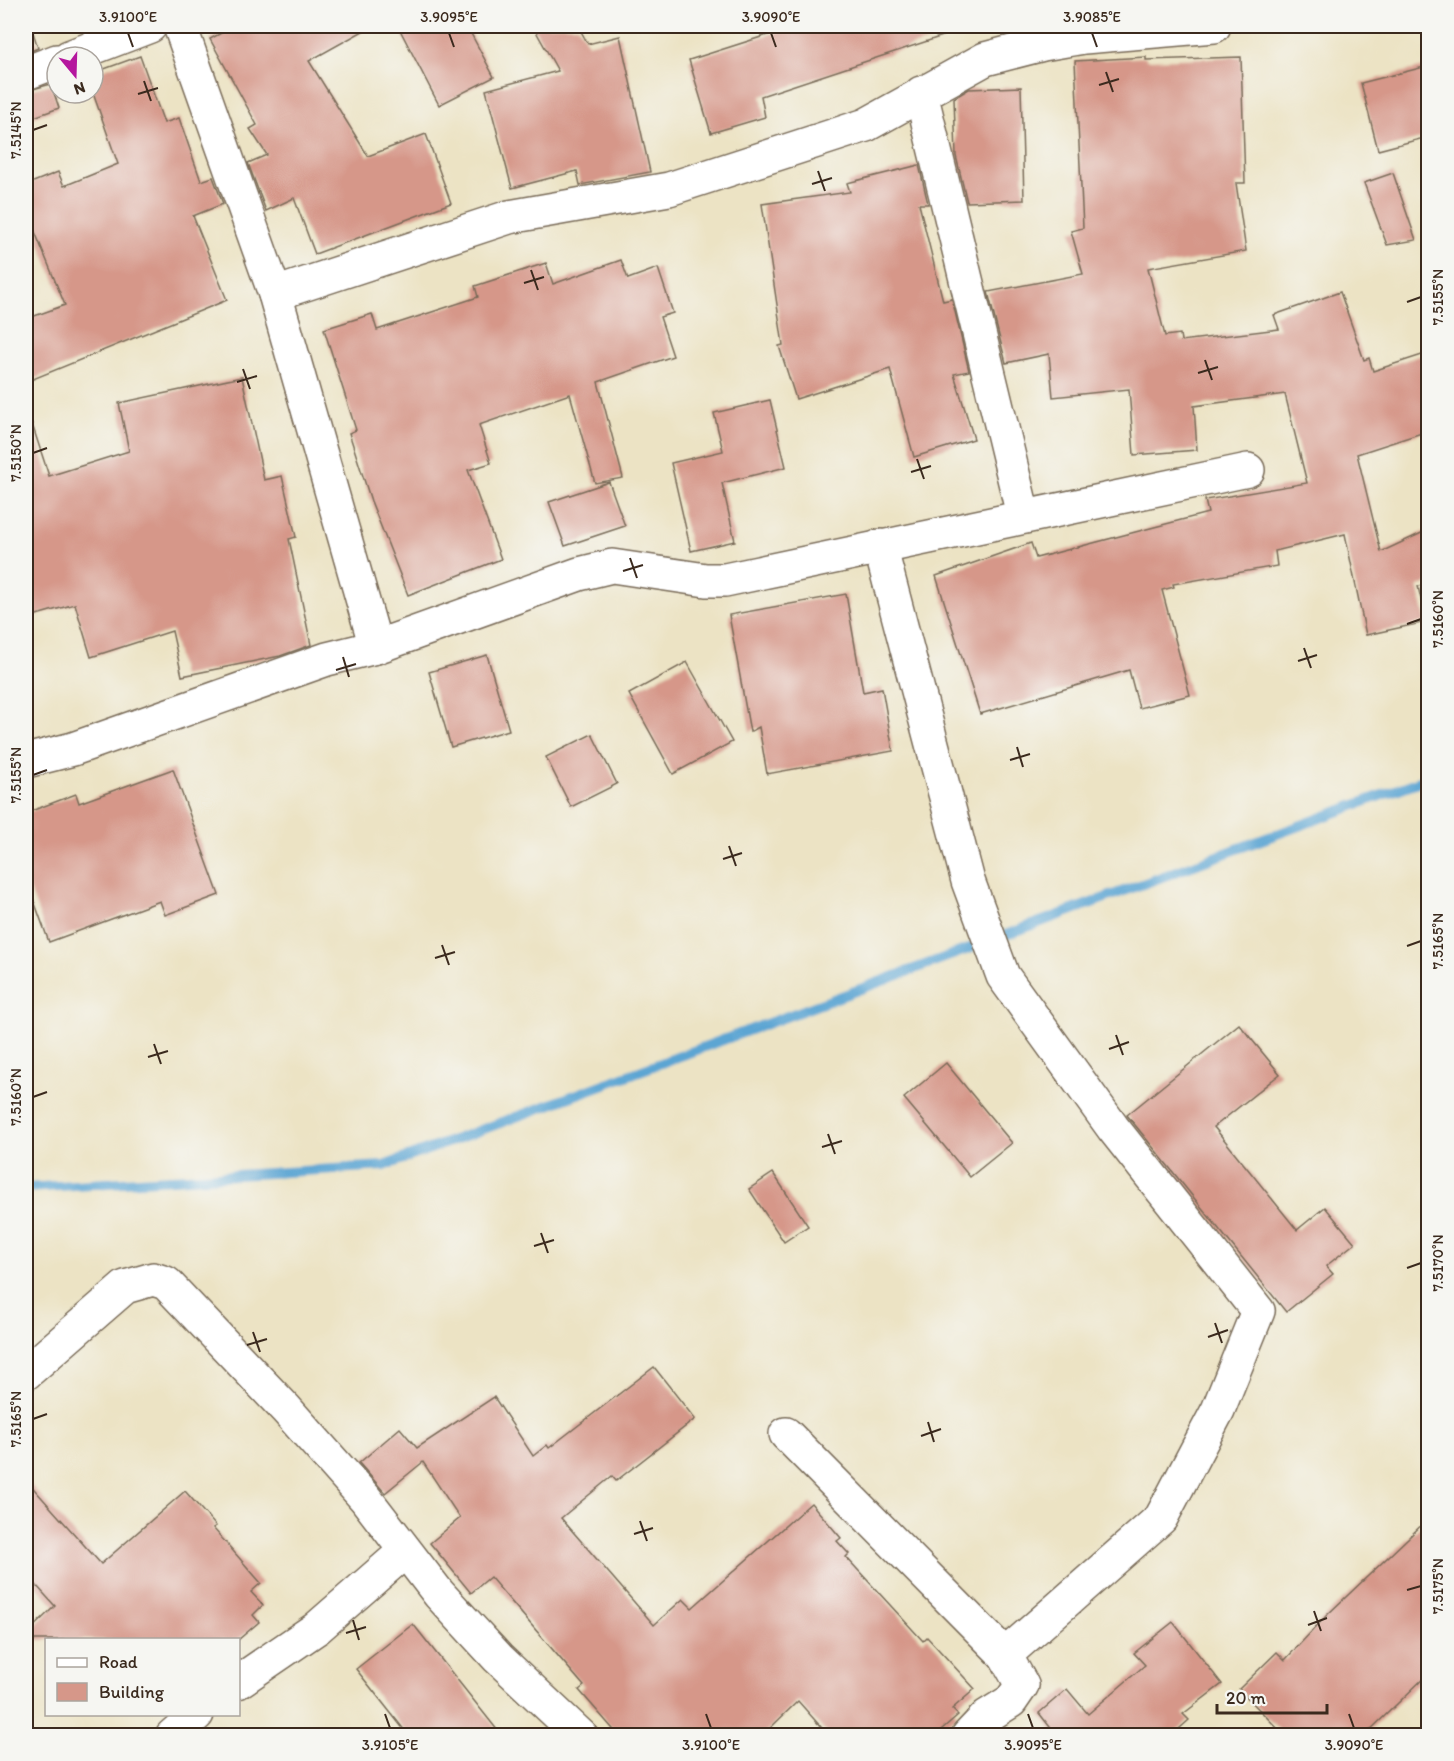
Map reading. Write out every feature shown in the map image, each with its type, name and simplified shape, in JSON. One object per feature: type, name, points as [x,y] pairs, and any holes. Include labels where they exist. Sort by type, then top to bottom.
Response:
[{"type":"street","points":[[100,45],[150,26]]},
{"type":"street","points":[[180,26],[275,294],[376,647]]},
{"type":"street","points":[[275,294],[509,217],[669,189],[866,124],[985,59],[1042,44],[1214,26]]},
{"type":"street","points":[[26,73],[45,66]]},
{"type":"street","points":[[921,93],[1023,515]]},
{"type":"street","points":[[26,761],[73,749],[327,659],[376,647],[579,574],[612,566],[706,580],[725,580],[1023,515],[1248,470]]},
{"type":"street","points":[[880,546],[968,881],[1003,976],[1113,1128],[1258,1311],[1218,1410],[1161,1518],[1005,1655]]},
{"type":"street","points":[[26,1373],[125,1287],[153,1279],[166,1283],[286,1409],[365,1498],[404,1552],[498,1658],[581,1736]]},
{"type":"street","points":[[786,1434],[1005,1655],[1022,1685],[1011,1701],[987,1716],[968,1736]]},
{"type":"street","points":[[240,1681],[317,1628],[404,1552]]},
{"type":"street","points":[[172,1736],[195,1716]]},
{"type":"building","points":[[26,26],[31,26],[38,48],[26,53]]},
{"type":"building","points":[[234,26],[372,26],[309,61],[368,156],[426,134],[451,203],[315,254],[294,198],[266,211],[248,163],[267,155],[250,129],[257,125],[210,39]]},
{"type":"building","points":[[398,26],[467,26],[494,77],[439,105]]},
{"type":"building","points":[[533,26],[578,26],[588,44],[620,36],[650,172],[580,185],[577,171],[512,188],[486,90],[558,71]]},
{"type":"building","points":[[778,26],[957,26],[958,31],[761,96],[765,117],[711,133],[689,60],[780,31]]},
{"type":"building","points":[[140,56],[164,123],[179,118],[201,181],[213,177],[223,204],[193,216],[227,300],[26,382],[26,319],[65,305],[26,210],[26,185],[58,172],[64,186],[118,164],[97,105],[105,105],[105,69]]},
{"type":"building","points":[[1146,57],[1146,60],[1241,57],[1245,183],[1236,183],[1246,251],[1148,268],[1165,336],[1180,334],[1181,341],[1279,329],[1274,315],[1340,292],[1364,360],[1369,358],[1373,371],[1428,353],[1428,431],[1357,454],[1381,552],[1428,530],[1428,584],[1418,586],[1426,622],[1366,635],[1345,534],[1275,551],[1277,566],[1173,584],[1174,587],[1162,590],[1190,695],[1139,708],[1129,670],[980,714],[936,576],[1031,543],[1036,558],[1208,513],[1205,500],[1307,483],[1285,394],[1194,406],[1197,450],[1134,455],[1129,389],[1053,397],[1049,354],[1006,363],[988,292],[1083,274],[1071,231],[1083,228],[1075,61]]},
{"type":"building","points":[[1428,66],[1428,137],[1378,150],[1361,83]]},
{"type":"building","points":[[45,86],[45,105],[58,105],[59,108],[26,120],[26,91]]},
{"type":"building","points":[[1021,87],[1024,200],[967,202],[956,156],[954,98],[969,89]]},
{"type":"building","points":[[919,165],[928,204],[919,204],[943,301],[952,299],[969,371],[954,374],[974,439],[914,457],[890,369],[796,399],[779,346],[783,345],[762,204],[850,192],[847,183]]},
{"type":"building","points":[[1393,173],[1416,240],[1387,245],[1364,183]]},
{"type":"building","points":[[621,260],[628,279],[658,268],[673,313],[660,317],[673,356],[598,382],[623,478],[595,483],[570,394],[479,425],[491,463],[468,470],[501,559],[408,595],[371,501],[349,433],[356,430],[324,329],[372,314],[377,330],[478,297],[475,286],[546,263],[553,284]]},
{"type":"building","points":[[242,377],[264,480],[282,476],[296,537],[289,539],[311,645],[280,656],[182,676],[172,631],[91,657],[75,604],[26,618],[26,422],[31,421],[49,476],[129,451],[119,403]]},
{"type":"building","points":[[770,400],[786,467],[722,483],[735,541],[691,551],[671,463],[723,451],[714,413]]},
{"type":"building","points":[[609,482],[625,526],[565,546],[549,502]]},
{"type":"building","points":[[846,594],[863,692],[882,688],[893,751],[767,774],[759,727],[750,732],[729,615]]},
{"type":"building","points":[[487,655],[509,730],[451,747],[429,672]]},
{"type":"building","points":[[687,662],[732,742],[673,774],[629,694]]},
{"type":"building","points":[[592,734],[617,784],[571,807],[546,757]]},
{"type":"building","points":[[173,769],[219,895],[165,915],[160,901],[49,942],[26,879],[26,813],[76,794],[79,803]]},
{"type":"building","points":[[1239,1024],[1280,1074],[1214,1127],[1297,1230],[1325,1207],[1355,1243],[1326,1266],[1333,1274],[1286,1312],[1127,1115]]},
{"type":"building","points":[[946,1063],[1012,1143],[970,1177],[904,1098]]},
{"type":"building","points":[[773,1173],[808,1226],[784,1242],[749,1189]]},
{"type":"building","points":[[654,1367],[695,1419],[616,1481],[612,1476],[561,1518],[654,1625],[683,1599],[692,1608],[811,1503],[841,1538],[837,1541],[849,1554],[846,1557],[923,1641],[927,1637],[975,1689],[952,1709],[958,1715],[934,1736],[829,1736],[798,1701],[762,1736],[619,1736],[579,1690],[584,1686],[490,1577],[471,1593],[430,1543],[460,1518],[423,1462],[385,1493],[359,1463],[400,1428],[417,1448],[494,1397],[533,1456],[547,1445],[549,1448]]},
{"type":"building","points":[[26,1480],[101,1564],[185,1491],[216,1526],[213,1528],[261,1583],[251,1592],[263,1605],[253,1615],[259,1622],[240,1638],[45,1638],[45,1640],[26,1640],[26,1634],[55,1606],[26,1574]]},
{"type":"building","points":[[1428,1519],[1428,1674],[1364,1736],[1285,1736],[1239,1689],[1277,1652],[1285,1660],[1327,1615]]},
{"type":"building","points":[[1173,1622],[1222,1684],[1183,1714],[1189,1720],[1171,1736],[1057,1736],[1039,1713],[1067,1689],[1088,1714],[1145,1665],[1134,1653]]},
{"type":"building","points":[[413,1624],[502,1736],[409,1736],[356,1669]]},
{"type":"waterway","points":[[26,1188],[384,1166],[1428,778]]}]
